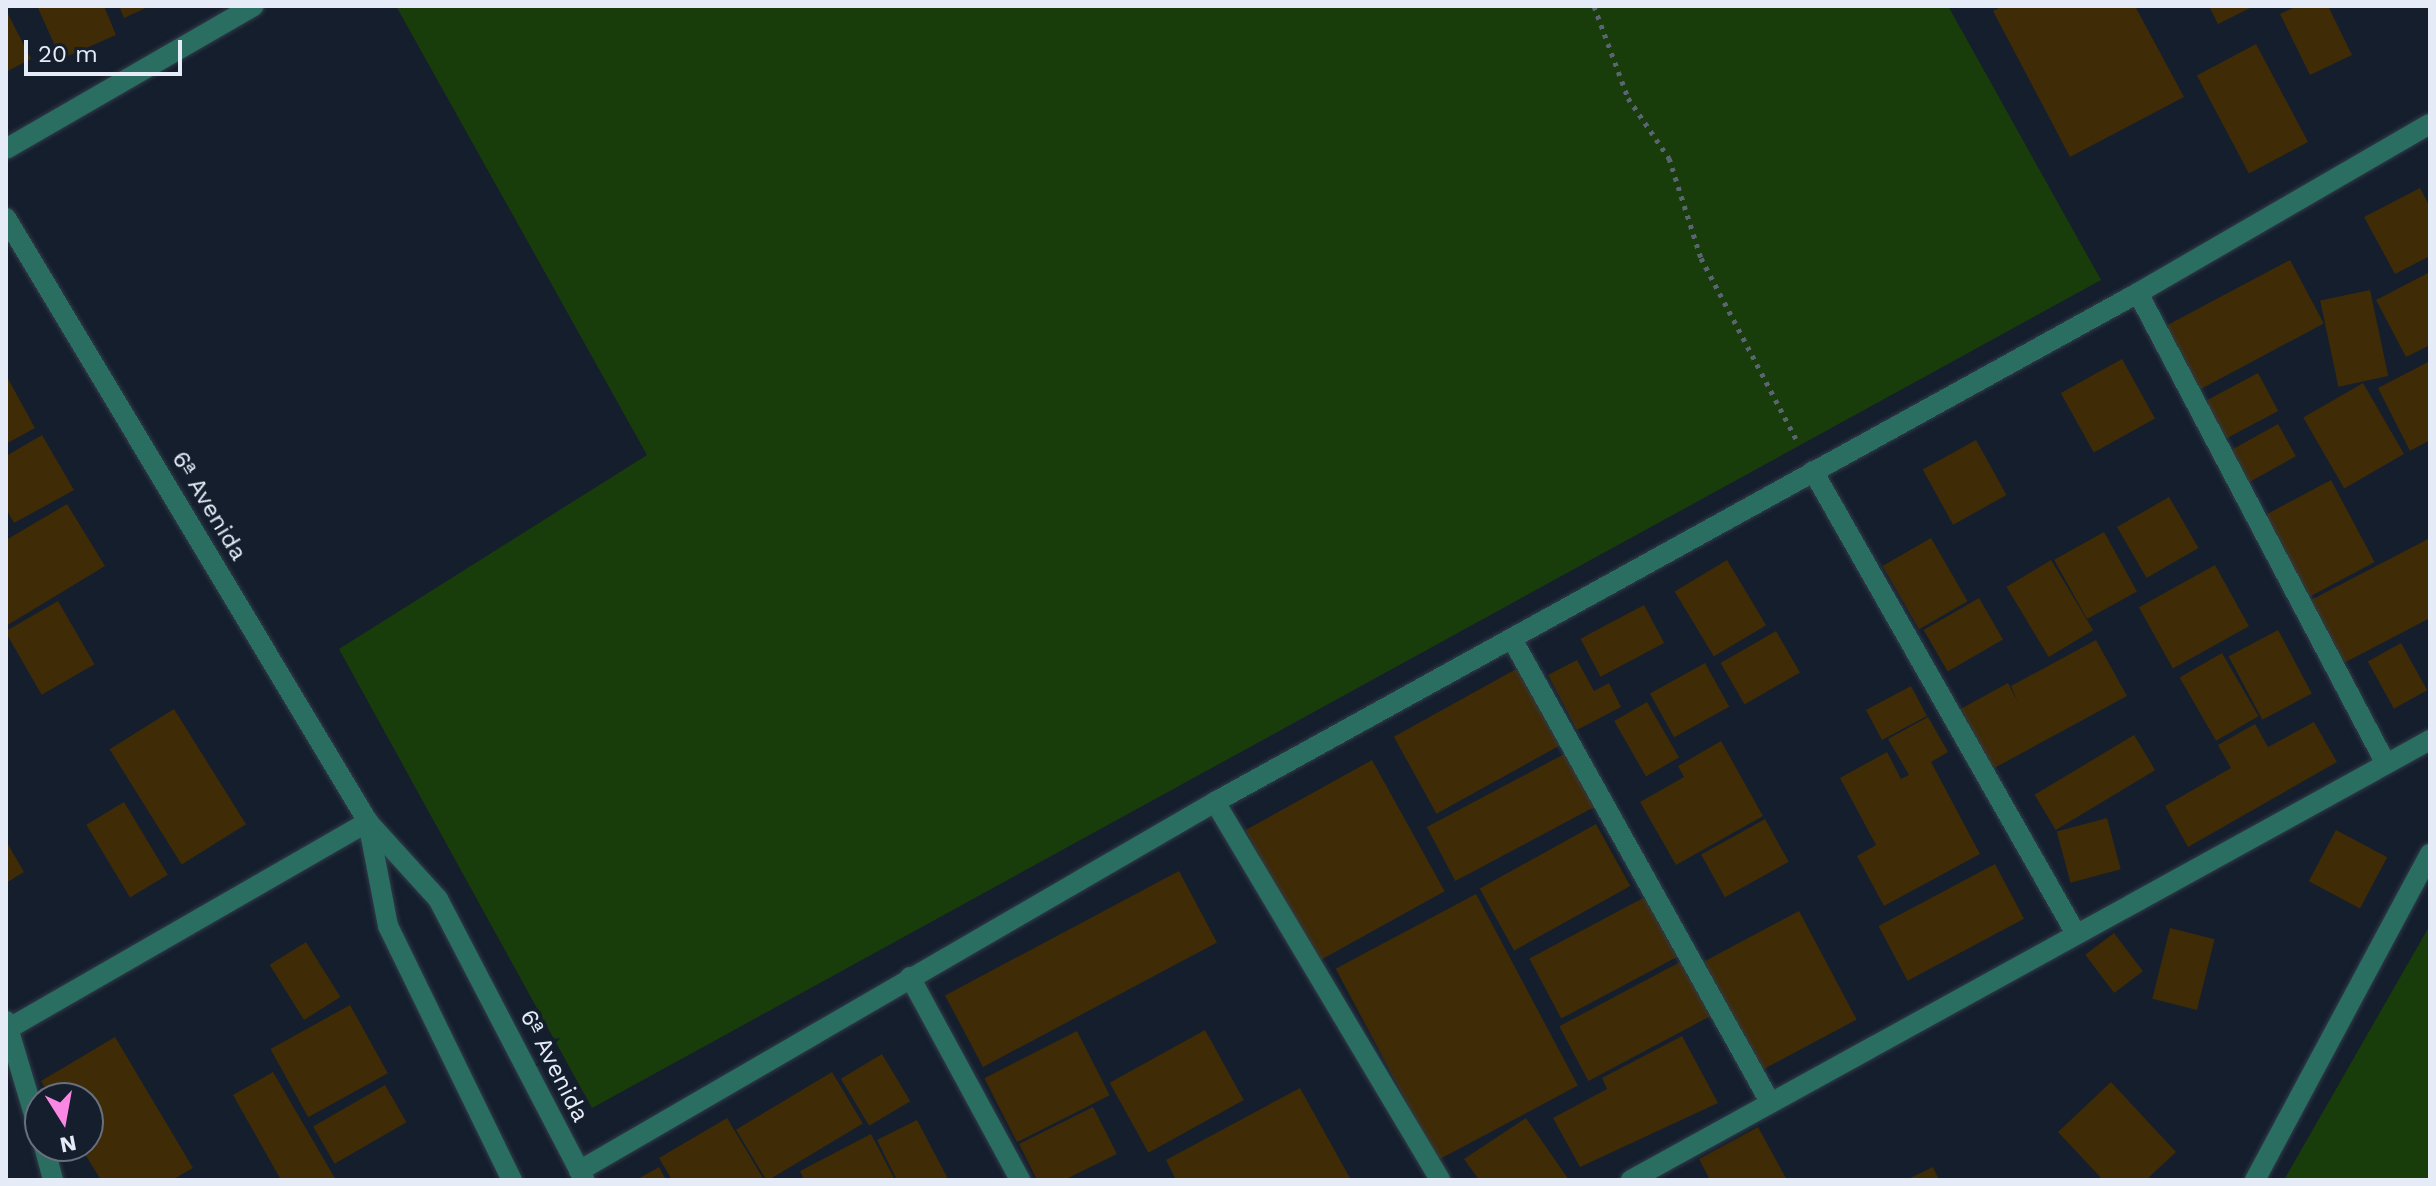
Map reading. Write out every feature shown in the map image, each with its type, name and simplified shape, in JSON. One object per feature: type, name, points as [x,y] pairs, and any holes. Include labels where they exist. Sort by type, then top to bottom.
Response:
[{"type":"street","points":[[6,149],[254,6]]},
{"type":"street","points":[[582,1175],[910,977],[1215,802],[2138,293],[2430,124]]},
{"type":"street","name":"6ª Avenida","points":[[6,218],[368,822],[438,899],[582,1175]]},
{"type":"street","points":[[2138,293],[2385,762]]},
{"type":"street","points":[[1813,471],[2075,932]]},
{"type":"street","points":[[1512,639],[1770,1102]]},
{"type":"street","points":[[1631,1180],[2075,932],[2430,740]]},
{"type":"street","points":[[1215,802],[1440,1180]]},
{"type":"street","points":[[24,1082],[7,1027],[368,822]]},
{"type":"street","name":"6ª Avenida","points":[[368,822],[388,926],[512,1180]]},
{"type":"street","points":[[2255,1180],[2430,854]]},
{"type":"street","points":[[910,977],[1020,1180]]},
{"type":"path","points":[[1594,6],[1628,98],[1669,158],[1701,258],[1813,471]]},
{"type":"green space","points":[[396,6],[1948,6],[2101,280],[592,1108],[339,649],[647,455]]},
{"type":"green space","points":[[2430,925],[2430,1180],[2284,1180]]},
{"type":"building","points":[[37,6],[104,6],[116,35],[61,59]]},
{"type":"building","points":[[119,6],[150,6],[124,18]]},
{"type":"building","points":[[2003,6],[2135,6],[2184,97],[2070,157],[1993,11]]},
{"type":"building","points":[[2209,6],[2254,6],[2218,24]]},
{"type":"building","points":[[2297,6],[2328,6],[2352,55],[2310,75],[2280,14]]},
{"type":"building","points":[[6,10],[31,59],[6,72]]},
{"type":"building","points":[[2256,44],[2308,142],[2249,173],[2197,75]]},
{"type":"building","points":[[2420,188],[2430,207],[2430,256],[2395,274],[2364,217]]},
{"type":"building","points":[[2290,260],[2324,324],[2197,391],[2163,328]]},
{"type":"building","points":[[2430,272],[2430,345],[2406,357],[2376,300]]},
{"type":"building","points":[[2370,290],[2388,376],[2338,387],[2320,301]]},
{"type":"building","points":[[2122,359],[2155,418],[2094,452],[2061,393]]},
{"type":"building","points":[[2430,361],[2430,440],[2410,451],[2378,388]]},
{"type":"building","points":[[2258,373],[2278,411],[2224,440],[2204,402]]},
{"type":"building","points":[[6,375],[35,428],[6,444]]},
{"type":"building","points":[[2363,383],[2404,454],[2344,489],[2303,418]]},
{"type":"building","points":[[2278,424],[2296,456],[2249,483],[2231,450]]},
{"type":"building","points":[[42,435],[74,490],[14,523],[6,509],[6,456]]},
{"type":"building","points":[[1976,440],[2007,495],[1953,525],[1923,470]]},
{"type":"building","points":[[2331,480],[2375,562],[2308,597],[2265,515]]},
{"type":"building","points":[[2169,497],[2198,548],[2147,578],[2117,527]]},
{"type":"building","points":[[67,504],[105,566],[6,626],[6,540]]},
{"type":"building","points":[[2104,532],[2137,591],[2087,619],[2054,560]]},
{"type":"building","points":[[1931,538],[1968,601],[1919,629],[1883,566]]},
{"type":"building","points":[[2430,538],[2430,618],[2344,663],[2311,600]]},
{"type":"building","points":[[1727,560],[1766,625],[1714,657],[1675,591]]},
{"type":"building","points":[[2051,560],[2093,630],[2049,657],[2006,587]]},
{"type":"building","points":[[2215,565],[2249,626],[2173,668],[2139,607]]},
{"type":"building","points":[[1979,598],[2003,640],[1948,672],[1924,630]]},
{"type":"building","points":[[58,601],[94,664],[42,695],[6,631]]},
{"type":"building","points":[[1644,605],[1664,643],[1601,677],[1580,639]]},
{"type":"building","points":[[2278,630],[2312,694],[2262,720],[2229,656]]},
{"type":"building","points":[[1776,631],[1800,673],[1745,705],[1721,663]]},
{"type":"building","points":[[2096,640],[2127,696],[1987,772],[1955,712],[2008,683],[2018,702],[2011,686]]},
{"type":"building","points":[[2401,643],[2427,690],[2394,709],[2368,661]]},
{"type":"building","points":[[2222,653],[2258,716],[2216,741],[2180,678]]},
{"type":"building","points":[[1577,660],[1594,691],[1609,683],[1621,707],[1577,730],[1548,675]]},
{"type":"building","points":[[1705,663],[1729,707],[1674,737],[1650,694]]},
{"type":"building","points":[[1518,668],[1561,745],[1436,814],[1394,737]]},
{"type":"building","points":[[1911,686],[1927,716],[1882,740],[1866,710]]},
{"type":"building","points":[[1647,702],[1679,757],[1646,776],[1614,721]]},
{"type":"building","points":[[174,709],[246,824],[182,865],[110,749]]},
{"type":"building","points":[[1928,717],[1948,752],[1931,762],[1980,854],[1884,906],[1857,856],[1876,845],[1840,778],[1887,752],[1901,779],[1909,775],[1888,739]]},
{"type":"building","points":[[2314,722],[2337,762],[2188,847],[2165,806],[2231,768],[2218,745],[2255,724],[2268,747]]},
{"type":"building","points":[[2134,735],[2155,770],[2056,830],[2035,795]]},
{"type":"building","points":[[1721,741],[1763,816],[1676,865],[1640,802],[1684,777],[1678,766]]},
{"type":"building","points":[[1568,752],[1597,806],[1455,881],[1427,827]]},
{"type":"building","points":[[1372,760],[1445,891],[1318,961],[1245,830]]},
{"type":"building","points":[[124,802],[168,875],[130,898],[86,825]]},
{"type":"building","points":[[2107,818],[2121,869],[2070,883],[2057,831]]},
{"type":"building","points":[[1765,819],[1789,862],[1725,897],[1701,854]]},
{"type":"building","points":[[1596,824],[1630,886],[1514,951],[1480,888]]},
{"type":"building","points":[[2336,830],[2387,857],[2360,908],[2309,881]]},
{"type":"building","points":[[6,841],[24,872],[6,883]]},
{"type":"building","points":[[1995,864],[2024,919],[1908,981],[1878,926]]},
{"type":"building","points":[[1179,871],[1217,943],[983,1067],[945,995]]},
{"type":"building","points":[[1476,894],[1578,1086],[1437,1160],[1336,969]]},
{"type":"building","points":[[1645,897],[1677,957],[1561,1019],[1529,959]]},
{"type":"building","points":[[1799,911],[1857,1020],[1761,1071],[1703,962]]},
{"type":"building","points":[[2170,928],[2215,939],[2197,1010],[2152,999]]},
{"type":"building","points":[[2114,933],[2143,971],[2114,993],[2085,955]]},
{"type":"building","points":[[306,942],[340,997],[304,1020],[270,965]]},
{"type":"building","points":[[1682,961],[1711,1016],[1588,1081],[1559,1026]]},
{"type":"building","points":[[350,1005],[388,1073],[308,1117],[270,1049]]},
{"type":"building","points":[[1205,1030],[1244,1100],[1148,1153],[1110,1083]]},
{"type":"building","points":[[1077,1031],[1110,1095],[1017,1142],[984,1078]]},
{"type":"building","points":[[1682,1036],[1718,1103],[1580,1167],[1553,1118],[1607,1089],[1602,1078]]},
{"type":"building","points":[[115,1037],[193,1168],[172,1180],[101,1180],[90,1162],[104,1162],[104,1082],[41,1081]]},
{"type":"building","points":[[882,1054],[910,1101],[869,1126],[841,1079]]},
{"type":"building","points":[[273,1072],[336,1180],[281,1180],[233,1095]]},
{"type":"building","points":[[832,1072],[863,1123],[769,1180],[736,1130]]},
{"type":"building","points":[[2111,1082],[2176,1152],[2146,1180],[2103,1180],[2058,1132]]},
{"type":"building","points":[[385,1085],[406,1122],[335,1164],[313,1126]]},
{"type":"building","points":[[1300,1088],[1351,1180],[1176,1180],[1166,1160]]},
{"type":"building","points":[[1093,1107],[1117,1154],[1064,1180],[1037,1180],[1019,1144]]},
{"type":"building","points":[[727,1118],[764,1180],[672,1180],[659,1158]]},
{"type":"building","points":[[1526,1118],[1569,1180],[1479,1180],[1464,1159]]},
{"type":"building","points":[[917,1120],[947,1177],[941,1180],[897,1180],[877,1140]]},
{"type":"building","points":[[1758,1127],[1787,1180],[1710,1180],[1699,1159]]},
{"type":"building","points":[[871,1134],[895,1180],[804,1180],[800,1171]]},
{"type":"building","points":[[659,1167],[666,1180],[636,1180]]},
{"type":"building","points":[[1933,1167],[1939,1180],[1906,1180]]}]
